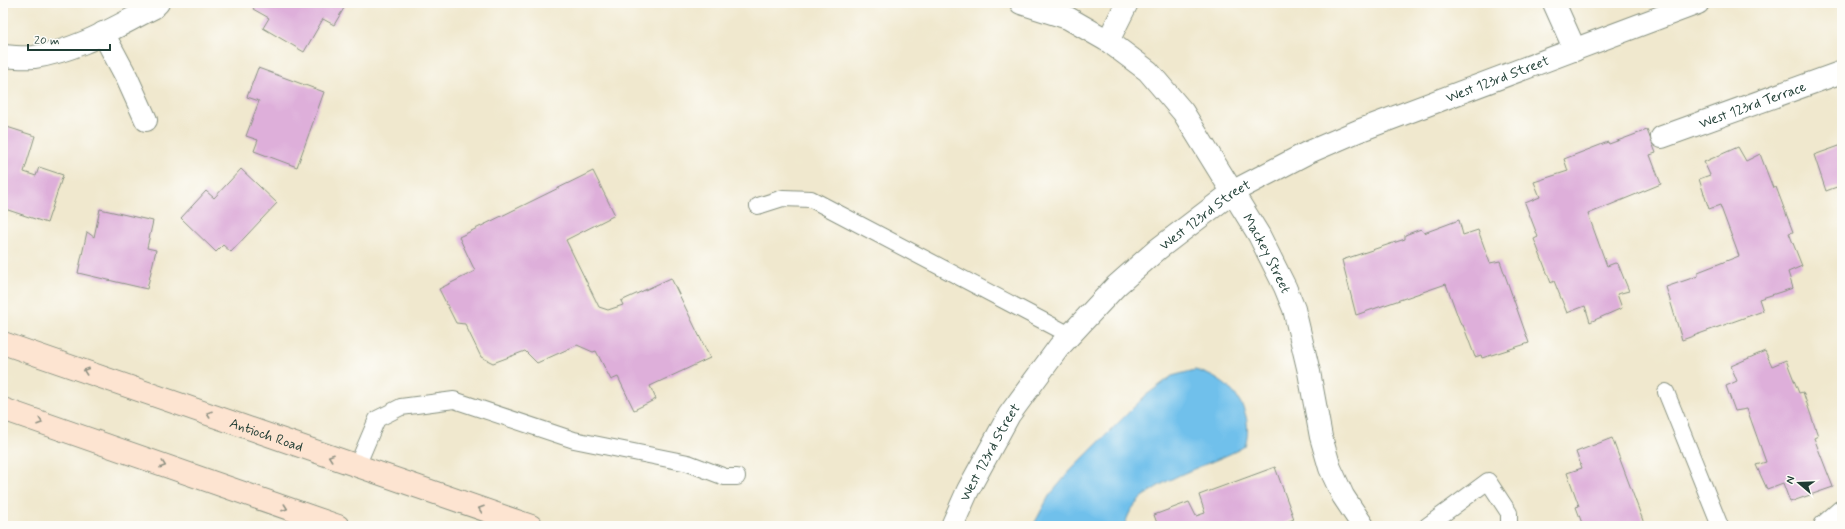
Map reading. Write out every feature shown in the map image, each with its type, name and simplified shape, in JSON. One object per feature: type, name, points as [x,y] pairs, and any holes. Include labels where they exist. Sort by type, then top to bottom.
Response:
[{"type":"main road","name":"Antioch Road","points":[[3,342],[531,526]]},
{"type":"main road","points":[[3,409],[338,526]]},
{"type":"street","points":[[3,56],[32,57],[66,50],[153,8],[158,3]]},
{"type":"street","name":"Mackey Street","points":[[1021,3],[1068,18],[1108,41],[1148,71],[1183,112],[1234,191],[1260,235],[1285,287],[1294,309],[1309,372],[1321,437],[1330,468],[1343,496],[1363,526]]},
{"type":"street","points":[[1108,41],[1127,3]]},
{"type":"street","points":[[1554,3],[1575,50]]},
{"type":"street","name":"West 123rd Street","points":[[952,526],[968,490],[1009,415],[1059,347],[1116,286],[1158,249],[1234,191],[1307,153],[1358,131],[1698,3]]},
{"type":"street","points":[[103,33],[127,78],[146,120]]},
{"type":"street","name":"West 123rd Terrace","points":[[1662,137],[1842,72]]},
{"type":"street","points":[[1825,526],[1842,511]]},
{"type":"lane","points":[[758,206],[783,198],[811,199],[1070,335]]},
{"type":"lane","points":[[1666,392],[1720,526]]},
{"type":"lane","points":[[357,466],[377,419],[401,407],[454,400],[574,440],[688,463],[725,477],[737,477]]},
{"type":"lane","points":[[1427,526],[1488,481],[1509,513],[1509,526]]},
{"type":"water","points":[[1195,370],[1208,374],[1219,380],[1229,388],[1237,398],[1243,408],[1247,420],[1245,446],[1230,454],[1175,477],[1157,487],[1142,498],[1131,511],[1125,526],[1033,526],[1049,496],[1071,470],[1145,396],[1172,376]]},
{"type":"building","points":[[257,3],[347,3],[334,25],[323,19],[304,52],[263,28],[269,18],[253,9]]},
{"type":"building","points":[[258,68],[324,92],[297,167],[254,151],[258,140],[246,136],[259,101],[247,97]]},
{"type":"building","points":[[7,127],[35,136],[24,172],[36,176],[39,167],[63,175],[47,223],[5,209],[3,215],[3,140]]},
{"type":"building","points":[[1647,130],[1656,153],[1650,155],[1661,184],[1588,214],[1607,266],[1615,263],[1618,264],[1629,291],[1617,294],[1622,308],[1590,322],[1585,306],[1567,313],[1554,281],[1551,283],[1534,239],[1538,237],[1525,203],[1540,197],[1534,182],[1568,171],[1564,159],[1608,142],[1609,144]]},
{"type":"building","points":[[1842,145],[1842,185],[1826,191],[1814,155]]},
{"type":"building","points":[[1738,147],[1746,161],[1760,154],[1773,188],[1776,187],[1793,232],[1789,233],[1802,266],[1788,272],[1793,288],[1759,299],[1763,311],[1682,340],[1666,287],[1698,276],[1698,272],[1739,256],[1720,205],[1709,209],[1699,179],[1710,175],[1704,162]]},
{"type":"building","points":[[241,169],[277,203],[231,252],[223,245],[216,252],[181,218],[206,191],[214,198]]},
{"type":"building","points":[[593,171],[615,215],[566,240],[599,307],[608,310],[623,305],[621,301],[671,278],[710,358],[650,386],[656,399],[634,410],[618,377],[611,380],[596,351],[593,352],[577,345],[537,363],[525,351],[493,363],[481,357],[465,324],[456,323],[439,289],[475,271],[459,237]]},
{"type":"building","points":[[100,209],[153,221],[147,248],[156,250],[147,289],[78,273],[87,232],[94,237]]},
{"type":"building","points":[[1459,220],[1463,235],[1478,230],[1490,263],[1500,261],[1529,343],[1482,358],[1481,355],[1475,357],[1446,284],[1356,315],[1342,260],[1405,239],[1405,235],[1421,229],[1424,233]]},
{"type":"building","points":[[1765,351],[1772,366],[1786,360],[1799,393],[1803,392],[1818,436],[1814,438],[1833,487],[1790,502],[1783,483],[1767,489],[1756,465],[1766,462],[1747,409],[1735,411],[1726,386],[1737,381],[1731,366]]},
{"type":"building","points":[[1612,438],[1645,526],[1583,526],[1576,507],[1579,506],[1567,473],[1582,468],[1576,452]]},
{"type":"building","points":[[1275,467],[1294,519],[1277,526],[1158,526],[1154,515],[1189,502],[1196,516],[1205,513],[1199,495]]}]
